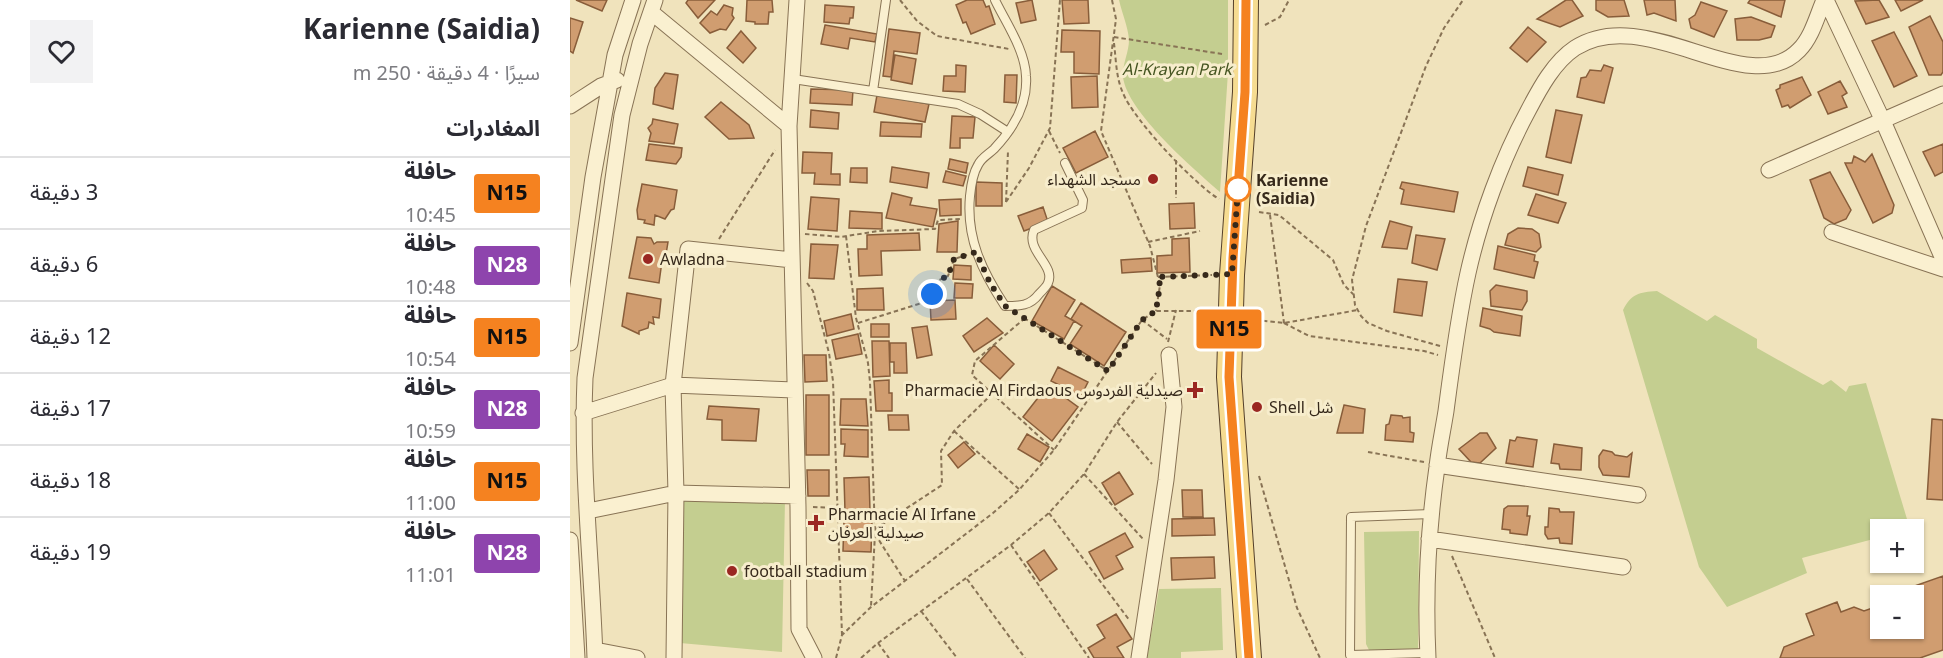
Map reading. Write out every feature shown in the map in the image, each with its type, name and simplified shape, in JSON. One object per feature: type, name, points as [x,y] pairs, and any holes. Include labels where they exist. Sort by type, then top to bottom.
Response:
[{"type":"main road","points":[[1246,0],[1244,102],[1232,274],[1229,377],[1249,658]]},
{"type":"street","points":[[570,343],[593,177],[610,82],[619,39],[633,0]]},
{"type":"street","points":[[797,0],[789,126],[799,629],[814,658]]},
{"type":"street","points":[[1825,0],[1883,121],[1943,259]]},
{"type":"street","points":[[1427,656],[1431,514],[1468,271],[1493,189],[1518,128],[1536,94],[1557,64],[1568,54],[1577,47],[1600,39],[1636,36],[1656,39],[1732,63],[1761,67],[1777,63],[1799,50],[1811,31],[1825,0]]},
{"type":"street","points":[[638,658],[595,654],[588,511],[578,470],[585,378],[622,115],[631,76],[653,6],[789,126]]},
{"type":"street","points":[[570,106],[610,82],[631,76]]},
{"type":"street","points":[[1769,170],[1943,94]]},
{"type":"street","points":[[1832,232],[1943,269]]},
{"type":"street","points":[[675,658],[674,385],[688,249],[792,260]]},
{"type":"street","points":[[582,254],[603,258]]},
{"type":"street","points":[[1139,658],[1166,480],[1174,407],[1169,356]]},
{"type":"street","points":[[583,413],[674,385],[794,390]]},
{"type":"street","points":[[1437,465],[1638,495]]},
{"type":"street","points":[[588,511],[676,493],[798,501]]},
{"type":"street","points":[[1429,539],[1623,567]]},
{"type":"street","points":[[570,540],[577,658]]},
{"type":"lane","points":[[873,90],[886,0]]},
{"type":"lane","points":[[995,0],[1020,51],[1025,69],[1025,97],[1020,112],[1008,132],[978,163],[971,187],[969,219],[976,252],[990,283],[1005,306],[1021,306],[1033,302],[1048,282],[1048,271],[1032,244],[1034,230],[1076,212],[1083,205],[1065,163]]},
{"type":"lane","points":[[793,79],[958,104],[981,114],[1008,132]]},
{"type":"lane","points":[[1427,656],[1350,655],[1351,517],[1431,514]]},
{"type":"path","points":[[900,0],[923,27],[937,36],[1020,51]]},
{"type":"path","points":[[1008,132],[1006,202],[1029,168],[1048,131],[1055,76],[1060,0]]},
{"type":"path","points":[[1112,0],[1116,20],[1101,130],[1148,242],[1160,285],[1156,311]]},
{"type":"path","points":[[1246,31],[1274,21],[1284,11],[1289,0]]},
{"type":"path","points":[[1454,355],[1368,323],[1358,310],[1352,280],[1366,226],[1426,66],[1444,28],[1463,0]]},
{"type":"path","points":[[1114,37],[1222,54]]},
{"type":"path","points":[[1114,37],[1123,95],[1176,160],[1204,189],[1219,199]]},
{"type":"path","points":[[711,252],[789,126]]},
{"type":"path","points":[[1048,131],[1065,163]]},
{"type":"path","points":[[1176,160],[1176,198]]},
{"type":"path","points":[[1259,212],[1279,215],[1333,260],[1344,285],[1353,294]]},
{"type":"path","points":[[1270,214],[1284,323]]},
{"type":"path","points":[[792,233],[846,236],[878,231],[935,230],[938,220],[969,219]]},
{"type":"path","points":[[1148,242],[1200,231]]},
{"type":"path","points":[[846,236],[853,297],[869,372],[875,529],[871,607]]},
{"type":"path","points":[[858,323],[925,302],[932,294],[937,281],[948,276],[954,259],[976,252]]},
{"type":"path","points":[[1158,277],[1232,274]]},
{"type":"path","points":[[792,280],[805,282],[813,291],[833,381],[842,635],[836,658]]},
{"type":"path","points":[[1142,320],[1167,339],[1176,310]]},
{"type":"path","points":[[842,635],[871,607],[1019,490],[1054,450],[1142,320],[1156,311],[1202,311],[1230,318],[1284,323],[1358,310]]},
{"type":"path","points":[[1054,450],[972,375],[975,361],[1025,318],[1108,371]]},
{"type":"path","points":[[1284,323],[1309,336],[1454,355]]},
{"type":"path","points":[[861,658],[1011,545],[1048,513],[1084,474],[1117,422],[1169,356]]},
{"type":"path","points":[[875,529],[942,485],[941,451],[954,431],[992,394]]},
{"type":"path","points":[[1117,422],[1166,480]]},
{"type":"path","points":[[954,431],[1019,490]]},
{"type":"path","points":[[1368,452],[1437,465]]},
{"type":"path","points":[[1084,474],[1155,552]]},
{"type":"path","points":[[1259,476],[1297,608],[1320,658]]},
{"type":"path","points":[[798,501],[838,508]]},
{"type":"path","points":[[1048,513],[1142,638]]},
{"type":"path","points":[[875,534],[905,581]]},
{"type":"path","points":[[1446,542],[1495,658]]},
{"type":"path","points":[[1011,545],[1089,658]]},
{"type":"path","points":[[967,579],[1025,658]]},
{"type":"path","points":[[921,612],[957,658]]},
{"type":"path","points":[[878,643],[890,658]]},
{"type":"green space","name":"Al-Krayan Park","points":[[1119,0],[1228,0],[1228,72],[1220,192],[1163,139],[1127,91],[1123,72],[1129,40]]},
{"type":"green space","points":[[1657,291],[1707,321],[1715,315],[1757,339],[1757,348],[1823,385],[1831,380],[1846,392],[1849,386],[1866,383],[1907,519],[1870,519],[1870,540],[1802,558],[1807,573],[1727,607],[1699,567],[1623,310],[1629,300],[1645,292]]},
{"type":"green space","name":"football stadium","points":[[681,493],[785,500],[782,652],[680,643]]},
{"type":"green space","points":[[1419,531],[1418,650],[1369,650],[1366,644],[1364,532]]},
{"type":"green space","points":[[1221,588],[1223,650],[1181,652],[1181,658],[1147,658],[1159,589]]},
{"type":"building","points":[[576,0],[607,0],[602,11]]},
{"type":"building","points":[[688,0],[715,0],[698,18],[686,3]]},
{"type":"building","points":[[747,0],[772,0],[773,12],[769,12],[768,24],[746,21]]},
{"type":"building","points":[[967,0],[983,0],[986,7],[989,6],[995,24],[971,34],[966,22],[963,23],[956,5]]},
{"type":"building","points":[[1032,0],[1036,20],[1021,23],[1016,3]]},
{"type":"building","points":[[1062,0],[1088,0],[1089,23],[1064,24]]},
{"type":"building","points":[[1566,0],[1572,0],[1583,16],[1560,27],[1537,19]]},
{"type":"building","points":[[1596,0],[1624,0],[1629,16],[1608,17],[1596,10]]},
{"type":"building","points":[[1644,0],[1675,0],[1676,21],[1654,13],[1647,15]]},
{"type":"building","points":[[1750,0],[1785,0],[1781,17],[1748,3]]},
{"type":"building","points":[[1879,0],[1889,17],[1866,24],[1855,1]]},
{"type":"building","points":[[1895,0],[1923,0],[1901,11]]},
{"type":"building","points":[[1701,2],[1727,11],[1714,37],[1691,28],[1689,19],[1695,15]]},
{"type":"building","points":[[724,5],[733,8],[734,18],[726,30],[720,29],[710,33],[700,23],[711,11],[717,15]]},
{"type":"building","points":[[825,5],[854,7],[853,18],[850,18],[849,24],[824,22]]},
{"type":"building","points":[[1930,16],[1943,42],[1943,72],[1941,75],[1929,75],[1909,27]]},
{"type":"building","points":[[1751,17],[1775,26],[1771,37],[1759,40],[1737,40],[1735,19]]},
{"type":"building","points":[[570,18],[583,22],[573,53],[570,51]]},
{"type":"building","points":[[825,25],[877,34],[875,42],[850,38],[848,49],[821,44]]},
{"type":"building","points":[[1528,27],[1546,42],[1527,62],[1510,48]]},
{"type":"building","points":[[889,29],[920,33],[917,54],[894,51],[891,77],[883,76]]},
{"type":"building","points":[[1062,30],[1100,31],[1099,74],[1074,73],[1074,52],[1061,52]]},
{"type":"building","points":[[741,31],[756,48],[743,63],[727,48]]},
{"type":"building","points":[[1894,32],[1917,76],[1894,87],[1872,41]]},
{"type":"building","points":[[895,55],[916,59],[912,84],[891,80]]},
{"type":"building","points":[[956,65],[966,66],[965,92],[943,91],[944,76],[956,76]]},
{"type":"building","points":[[1604,65],[1613,68],[1604,103],[1577,97],[1581,78],[1586,77],[1590,70],[1601,71]]},
{"type":"building","points":[[665,73],[678,75],[673,109],[653,104],[655,88]]},
{"type":"building","points":[[1005,75],[1017,75],[1016,103],[1004,102]]},
{"type":"building","points":[[1097,76],[1098,107],[1072,108],[1071,77]]},
{"type":"building","points":[[1802,77],[1811,95],[1790,108],[1788,105],[1782,107],[1776,90],[1780,88],[1780,85]]},
{"type":"building","points":[[1840,81],[1847,93],[1842,96],[1847,107],[1828,114],[1818,92]]},
{"type":"building","points":[[811,89],[853,90],[852,105],[810,103]]},
{"type":"building","points":[[877,95],[929,104],[925,122],[874,112]]},
{"type":"building","points":[[721,102],[749,125],[754,138],[729,139],[705,117]]},
{"type":"building","points":[[811,110],[839,113],[838,129],[810,127]]},
{"type":"building","points":[[1556,110],[1582,115],[1571,163],[1546,157]]},
{"type":"building","points":[[952,116],[975,117],[973,138],[960,138],[960,148],[950,148]]},
{"type":"building","points":[[653,119],[678,124],[674,144],[649,141],[651,133],[648,128]]},
{"type":"building","points":[[881,122],[922,124],[921,137],[880,136]]},
{"type":"building","points":[[1095,131],[1108,157],[1076,173],[1063,148]]},
{"type":"building","points":[[649,144],[682,148],[681,157],[676,164],[646,160]]},
{"type":"building","points":[[1943,144],[1943,172],[1935,176],[1923,152]]},
{"type":"building","points":[[803,152],[832,153],[831,174],[840,174],[840,185],[814,184],[815,173],[802,173]]},
{"type":"building","points":[[1872,154],[1894,205],[1892,213],[1873,223],[1845,163],[1852,163],[1854,156],[1865,162]]},
{"type":"building","points":[[950,159],[968,163],[966,173],[948,169]]},
{"type":"building","points":[[892,167],[929,173],[927,188],[890,182]]},
{"type":"building","points":[[1528,167],[1563,175],[1558,195],[1523,186]]},
{"type":"building","points":[[851,168],[867,168],[867,183],[850,182]]},
{"type":"building","points":[[946,171],[966,176],[963,186],[943,182]]},
{"type":"building","points":[[1830,172],[1851,210],[1846,219],[1834,224],[1824,218],[1810,180]]},
{"type":"building","points":[[976,182],[1002,183],[1002,206],[976,206]]},
{"type":"building","points":[[1402,182],[1458,192],[1454,212],[1401,204],[1404,190],[1400,188]]},
{"type":"building","points":[[642,184],[677,190],[674,209],[665,219],[655,215],[654,225],[638,219],[637,210]]},
{"type":"building","points":[[892,193],[912,198],[910,205],[937,209],[933,227],[886,218]]},
{"type":"building","points":[[1536,194],[1566,203],[1558,223],[1528,215]]},
{"type":"building","points":[[811,197],[839,199],[837,231],[808,229]]},
{"type":"building","points":[[961,199],[961,215],[940,216],[939,200]]},
{"type":"building","points":[[1194,203],[1195,228],[1170,229],[1169,204]]},
{"type":"building","points":[[1043,207],[1048,222],[1024,231],[1018,216]]},
{"type":"building","points":[[850,211],[882,213],[882,229],[849,228]]},
{"type":"building","points":[[958,221],[957,252],[937,252],[939,224]]},
{"type":"building","points":[[1390,221],[1412,227],[1407,249],[1382,247]]},
{"type":"building","points":[[1518,228],[1532,229],[1539,234],[1541,247],[1536,252],[1505,245],[1508,234]]},
{"type":"building","points":[[919,233],[920,250],[881,251],[882,275],[859,276],[858,249],[867,249],[867,235]]},
{"type":"building","points":[[1416,235],[1445,239],[1437,270],[1412,263]]},
{"type":"building","name":"Awladna","points":[[637,237],[651,238],[654,244],[668,242],[666,254],[663,254],[659,283],[629,278]]},
{"type":"building","points":[[1189,238],[1190,272],[1157,273],[1157,256],[1172,255],[1172,239]]},
{"type":"building","points":[[811,244],[838,245],[834,279],[809,278]]},
{"type":"building","points":[[1498,246],[1535,255],[1534,261],[1538,262],[1534,278],[1494,269]]},
{"type":"building","points":[[1151,258],[1152,271],[1122,273],[1121,260]]},
{"type":"building","points":[[954,265],[971,266],[971,280],[953,279]]},
{"type":"building","points":[[1398,279],[1427,282],[1422,316],[1394,312]]},
{"type":"building","points":[[955,283],[973,284],[972,298],[954,298]]},
{"type":"building","points":[[1496,285],[1527,291],[1527,301],[1522,310],[1491,306],[1490,291]]},
{"type":"building","points":[[1052,286],[1075,300],[1065,316],[1074,321],[1064,339],[1032,321]]},
{"type":"building","points":[[883,288],[884,310],[857,310],[857,289]]},
{"type":"building","points":[[627,293],[661,299],[659,318],[653,317],[654,324],[649,322],[648,328],[639,331],[639,334],[622,326]]},
{"type":"building","points":[[955,300],[956,319],[931,320],[930,301]]},
{"type":"building","points":[[1081,303],[1126,332],[1104,366],[1070,344],[1082,326],[1071,319]]},
{"type":"building","points":[[1483,308],[1522,316],[1520,336],[1494,332],[1480,326]]},
{"type":"building","points":[[851,314],[854,329],[827,336],[824,321]]},
{"type":"building","points":[[987,318],[1003,333],[974,352],[963,336]]},
{"type":"building","points":[[871,324],[889,324],[889,337],[871,337]]},
{"type":"building","points":[[927,326],[932,355],[917,358],[912,328]]},
{"type":"building","points":[[858,334],[862,354],[836,359],[832,340]]},
{"type":"building","points":[[872,341],[889,341],[890,376],[873,377]]},
{"type":"building","points":[[890,343],[906,343],[907,373],[894,373],[894,362],[890,362]]},
{"type":"building","points":[[994,345],[1014,364],[1000,379],[980,361]]},
{"type":"building","points":[[804,355],[826,355],[827,381],[805,382]]},
{"type":"building","points":[[1058,367],[1088,382],[1081,396],[1051,381]]},
{"type":"building","points":[[889,380],[892,411],[876,411],[874,381]]},
{"type":"building","points":[[1048,385],[1078,407],[1052,441],[1023,417]]},
{"type":"building","points":[[806,395],[829,395],[829,455],[806,455]]},
{"type":"building","points":[[841,399],[866,399],[868,426],[840,425]]},
{"type":"building","points":[[1344,405],[1365,409],[1363,433],[1337,433]]},
{"type":"building","points":[[709,406],[759,409],[756,441],[722,440],[722,420],[707,419]]},
{"type":"building","points":[[888,415],[908,415],[909,430],[889,430]]},
{"type":"building","points":[[1391,415],[1410,417],[1410,432],[1414,433],[1413,442],[1385,440],[1386,425],[1389,424]]},
{"type":"building","points":[[1932,419],[1943,420],[1943,500],[1927,499]]},
{"type":"building","points":[[841,429],[868,430],[868,457],[844,456],[845,444],[841,444]]},
{"type":"building","points":[[1480,433],[1487,433],[1496,448],[1480,463],[1471,462],[1459,449]]},
{"type":"building","points":[[1027,434],[1049,447],[1040,462],[1018,449]]},
{"type":"building","points":[[1517,437],[1537,440],[1533,467],[1506,463],[1510,440],[1515,441]]},
{"type":"building","points":[[964,442],[975,454],[958,468],[948,455]]},
{"type":"building","points":[[1554,444],[1582,448],[1581,470],[1560,469],[1559,464],[1551,463]]},
{"type":"building","points":[[1603,450],[1627,457],[1632,453],[1629,477],[1603,475],[1599,467],[1599,456]]},
{"type":"building","points":[[807,470],[829,470],[829,496],[808,496]]},
{"type":"building","points":[[1119,472],[1133,494],[1115,505],[1102,483]]},
{"type":"building","points":[[869,477],[870,511],[845,511],[844,478]]},
{"type":"building","points":[[1182,490],[1202,490],[1203,517],[1183,517]]},
{"type":"building","points":[[1508,506],[1528,506],[1527,516],[1530,516],[1527,535],[1510,533],[1510,530],[1502,529],[1504,509]]},
{"type":"building","points":[[1549,508],[1559,509],[1560,512],[1574,512],[1572,544],[1560,543],[1559,538],[1548,539],[1545,527],[1548,527]]},
{"type":"building","points":[[1214,518],[1215,535],[1172,536],[1172,519]]},
{"type":"building","points":[[844,520],[872,522],[871,552],[843,551]]},
{"type":"building","points":[[1125,533],[1133,547],[1116,556],[1123,569],[1104,579],[1089,552]]},
{"type":"building","points":[[1044,550],[1057,569],[1040,581],[1027,562]]},
{"type":"building","points":[[1214,557],[1215,578],[1172,580],[1171,558]]},
{"type":"building","points":[[1943,576],[1943,650],[1920,658],[1780,658],[1784,647],[1814,635],[1806,614],[1837,602],[1841,612],[1854,607],[1864,611],[1870,609],[1870,639],[1924,639],[1924,585],[1917,585]]},
{"type":"building","points":[[1116,614],[1132,639],[1117,647],[1124,658],[1094,658],[1088,648],[1105,638],[1097,625]]},
{"type":"bus line","name":"N15","points":[[1246,0],[1245,92],[1233,258],[1229,377],[1249,658]]},
{"type":"place","name":"مسجد الشهداء","points":[[1153,179]]},
{"type":"place","name":"Karienne (Saidia)","points":[[1238,189]]},
{"type":"place","name":"Awladna","points":[[648,259]]},
{"type":"place","name":"Pharmacie Al Firdaous صيدلية الفردوس","points":[[1195,390]]},
{"type":"place","name":"Shell شل","points":[[1257,407]]},
{"type":"place","name":"Pharmacie Al Irfane صيدلية العرفان","points":[[816,523]]},
{"type":"place","name":"football stadium","points":[[732,571]]},
{"type":"route","points":[[932,294],[937,281],[948,276],[954,259],[976,252],[990,283],[1005,306],[1108,371],[1142,320],[1156,311],[1160,285],[1158,277],[1232,274],[1238,189]]}]
